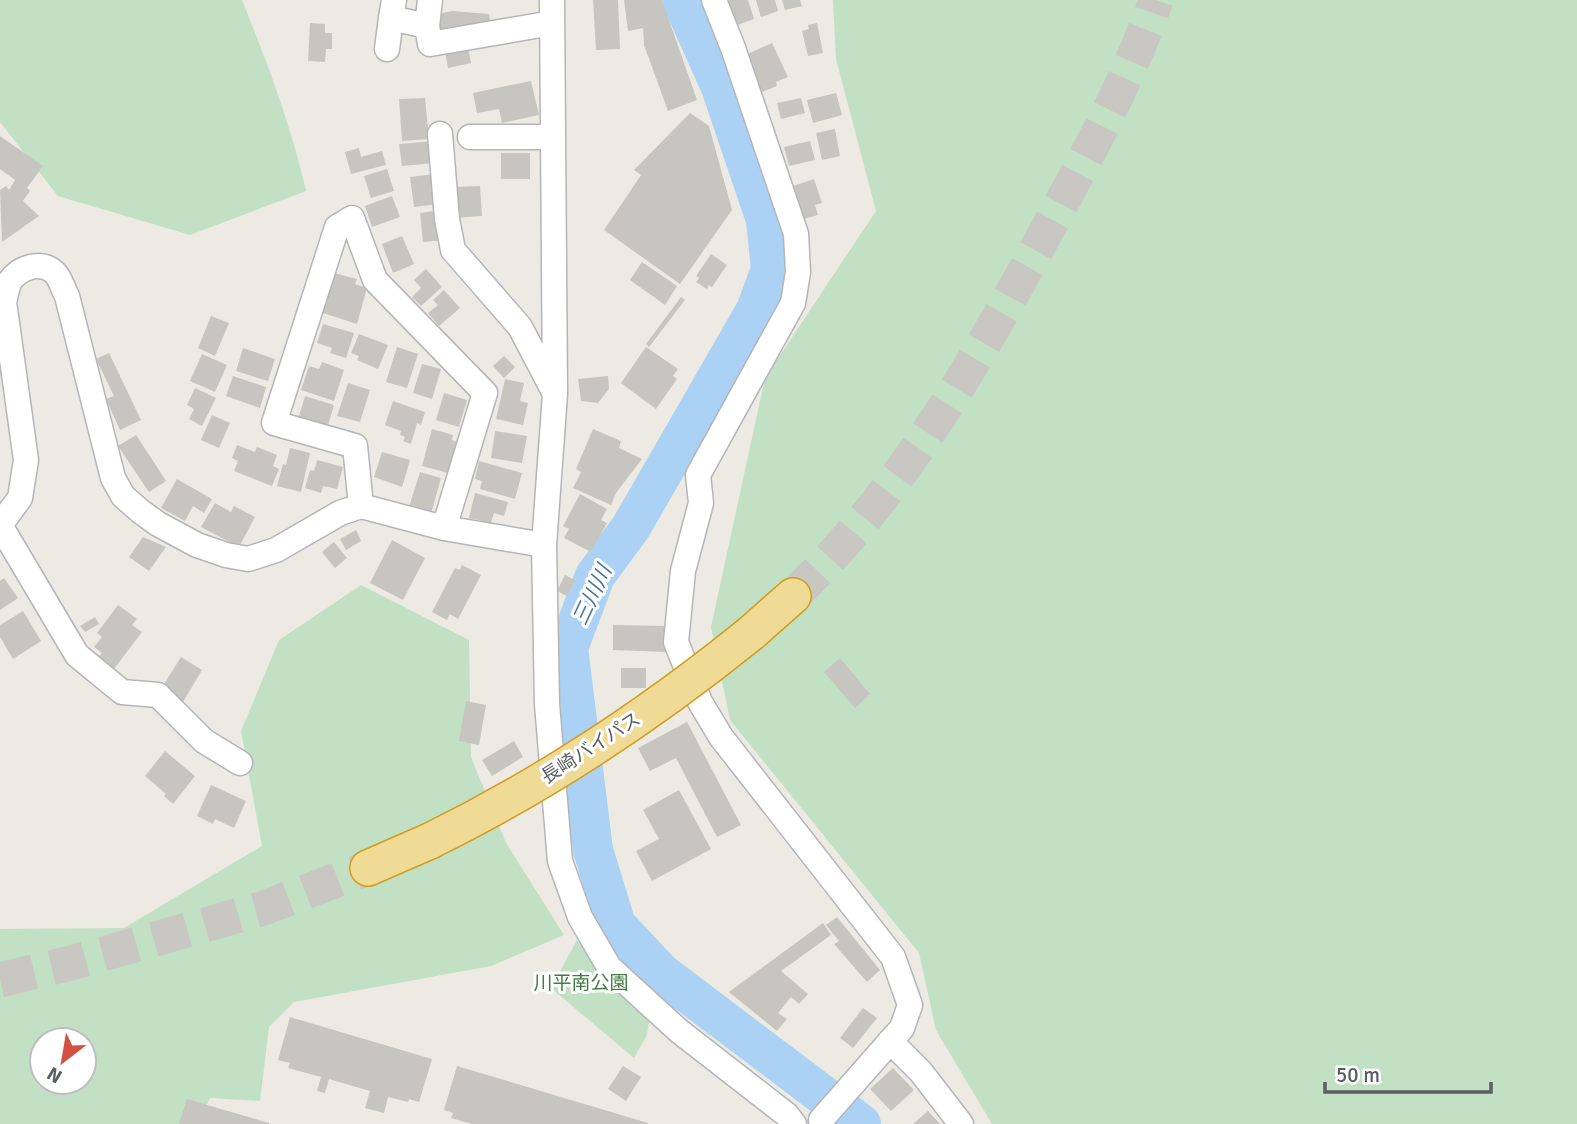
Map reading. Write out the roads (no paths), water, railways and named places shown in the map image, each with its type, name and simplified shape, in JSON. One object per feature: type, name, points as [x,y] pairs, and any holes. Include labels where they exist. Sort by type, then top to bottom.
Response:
[{"type":"highway","name":"長崎バイパス","points":[[368,868],[430,841],[510,798],[604,740],[703,672],[793,596]]},
{"type":"street","points":[[430,0],[427,26],[430,44],[552,11],[555,394],[544,545],[547,704],[560,861],[580,917],[609,967],[680,1031],[791,1120],[824,1122],[851,1086],[902,1028],[910,1005],[893,957],[721,737],[700,702],[676,642],[683,571],[701,503],[698,474],[793,303],[798,272],[796,234],[714,0]]},
{"type":"street","points":[[387,49],[390,7],[427,26]]},
{"type":"street","points":[[440,134],[447,219],[453,250],[520,327],[555,394]]},
{"type":"street","points":[[470,137],[553,137]]},
{"type":"street","points":[[361,506],[355,446],[274,423],[337,227],[352,218],[375,280],[485,393],[444,528]]},
{"type":"street","points":[[240,763],[204,741],[158,695],[122,692],[77,655],[0,525],[20,498],[26,460],[4,302],[9,283],[18,272],[41,266],[54,272],[67,296],[113,478],[123,496],[140,511],[197,545],[248,559],[276,550],[340,513],[361,506],[444,528],[544,545]]},
{"type":"street","points":[[890,1041],[921,1072],[961,1124]]},
{"type":"waterway","name":"三川川","points":[[682,0],[721,87],[766,220],[771,269],[756,310],[736,345],[631,527],[595,576],[568,648],[593,850],[616,925],[661,973],[861,1124]]},
{"type":"tunnel","points":[[793,596],[869,513],[903,469],[964,377],[1092,146],[1133,60],[1156,0]]},
{"type":"tunnel","points":[[0,980],[71,963],[261,909],[368,868]]},
{"type":"park label","name":"川平南公園","points":[[581,983]]}]
